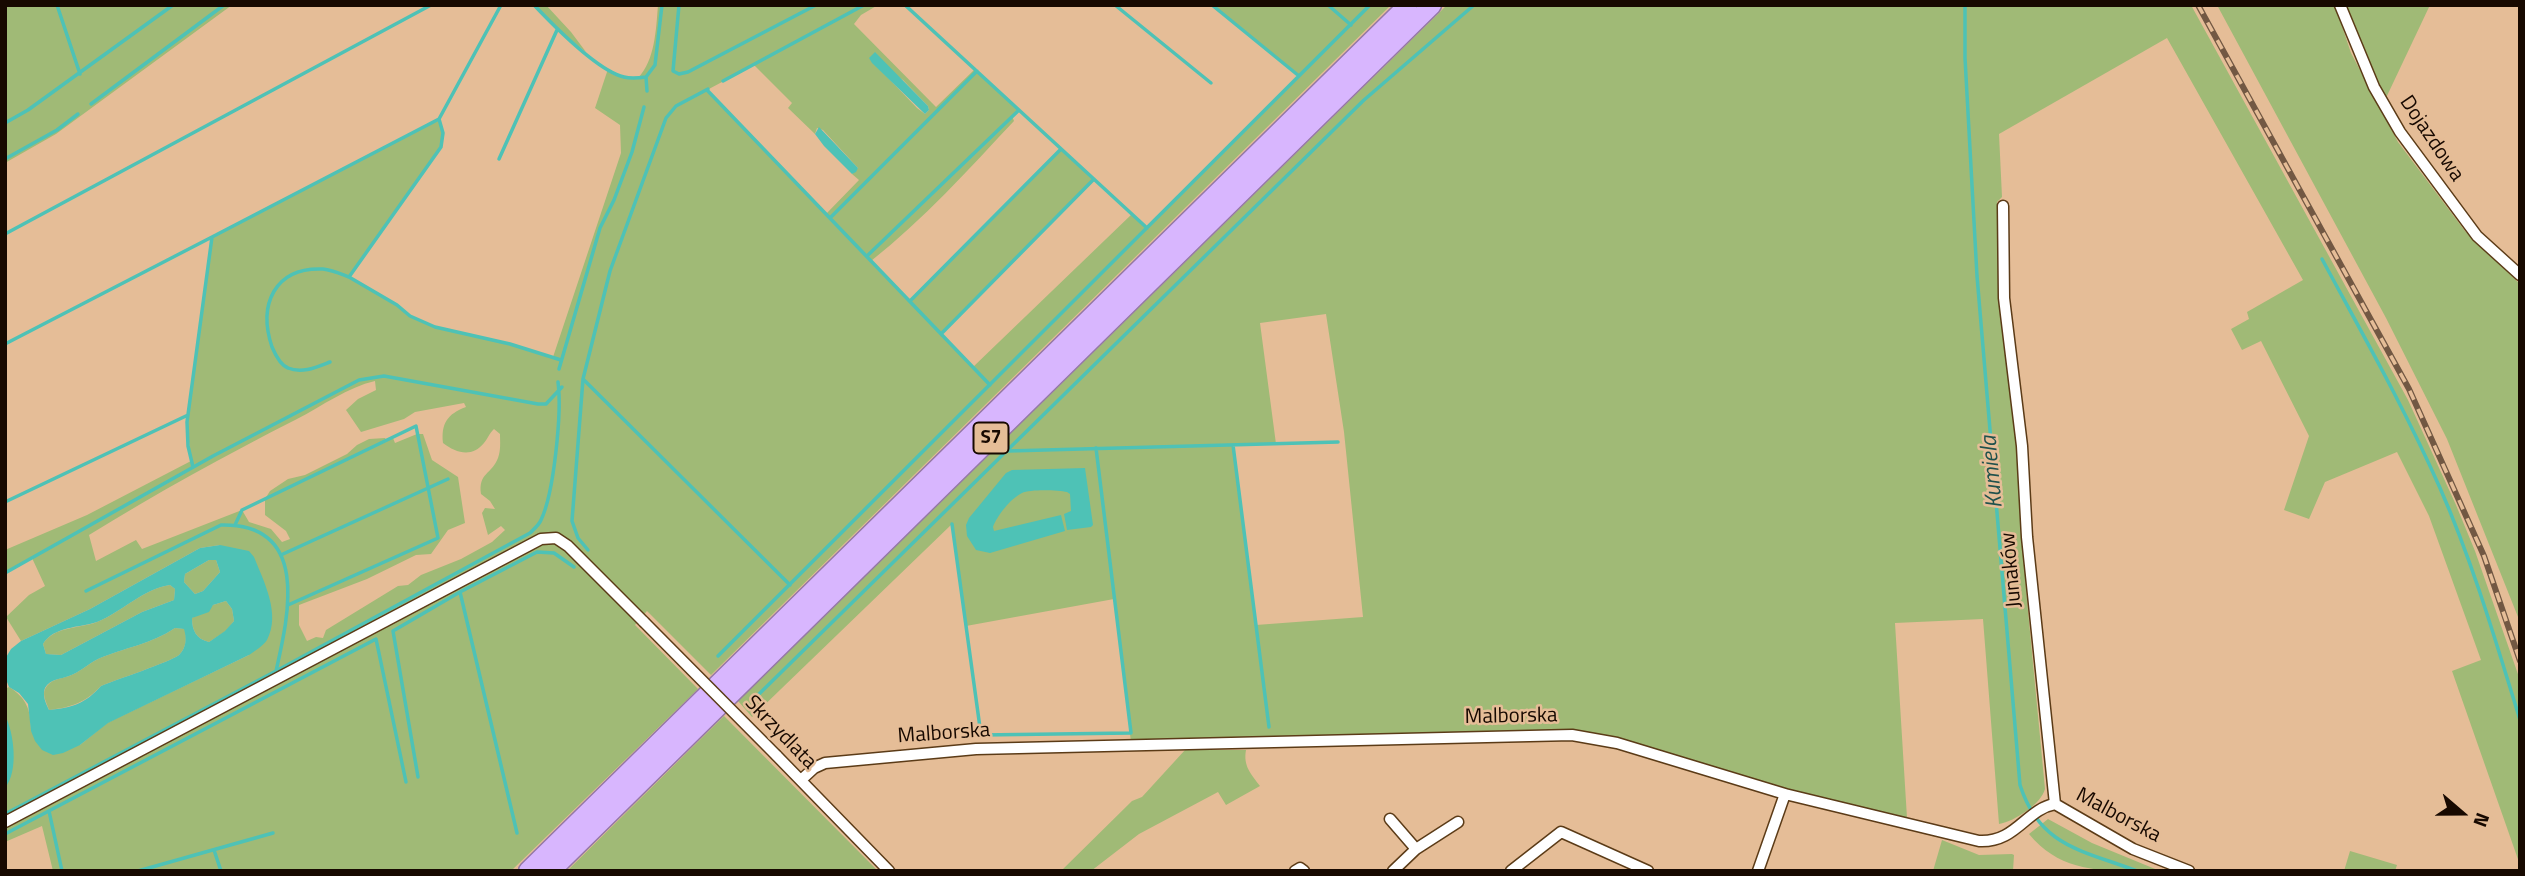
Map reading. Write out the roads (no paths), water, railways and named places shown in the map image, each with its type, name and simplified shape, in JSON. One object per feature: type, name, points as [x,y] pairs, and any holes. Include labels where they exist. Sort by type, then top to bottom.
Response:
[{"type":"highway","name":"S7","points":[[528,871],[1408,5]]},
{"type":"highway","name":"S7","points":[[551,871],[1432,5]]},
{"type":"street","name":"Dojazdowa","points":[[2340,5],[2374,87],[2400,132],[2477,236],[2520,275]]},
{"type":"street","name":"Junaków","points":[[2003,206],[2004,298],[2022,446],[2027,537],[2055,804]]},
{"type":"street","name":"Skrzydlata","points":[[5,822],[541,539],[556,538],[568,546],[889,871]]},
{"type":"street","name":"Malborska","points":[[801,780],[814,768],[825,763],[976,749],[1572,735],[1617,743],[1785,794],[1979,841],[2000,839],[2043,808],[2055,804],[2133,849],[2189,871]]},
{"type":"street","points":[[1758,871],[1785,794]]},
{"type":"street","points":[[1390,819],[1416,849]]},
{"type":"street","points":[[1393,871],[1416,849],[1458,822]]},
{"type":"street","points":[[1511,871],[1561,832],[1648,871]]},
{"type":"water","points":[[875,52],[928,106],[929,110],[925,114],[872,63],[869,58]]},
{"type":"water","points":[[819,127],[858,168],[856,172],[852,174],[824,146],[815,134]]},
{"type":"water","points":[[1085,468],[1093,525],[1091,527],[1067,530],[1064,514],[1071,511],[1070,494],[1067,492],[1026,492],[1004,508],[993,527],[994,531],[1061,515],[1065,531],[990,553],[976,550],[967,536],[966,525],[1006,473],[1012,470]]},
{"type":"water","points":[[220,545],[249,551],[254,557],[272,609],[271,630],[267,640],[249,655],[108,723],[80,745],[53,755],[42,750],[31,731],[28,704],[19,693],[9,687],[5,677],[5,659],[11,649],[21,641],[90,609],[200,548]],"holes":[[[209,560],[216,560],[220,572],[203,591],[195,594],[184,582],[185,574]],[[170,585],[175,589],[174,600],[142,612],[61,655],[46,654],[43,644],[54,634],[67,628],[97,622],[160,587]],[[226,601],[232,609],[234,621],[209,642],[196,633],[192,618],[209,612],[213,605]],[[175,628],[184,629],[185,643],[179,655],[101,686],[78,704],[49,710],[44,694],[50,683],[73,675],[98,659]]]},
{"type":"water","points":[[5,715],[11,732],[14,762],[5,788]]},
{"type":"waterway","points":[[57,5],[80,74]]},
{"type":"waterway","points":[[5,123],[28,110],[173,5]]},
{"type":"waterway","points":[[91,104],[224,5]]},
{"type":"waterway","points":[[5,234],[431,5]]},
{"type":"waterway","points":[[439,119],[501,5]]},
{"type":"waterway","points":[[534,5],[589,57],[613,73],[632,78],[646,77],[655,65],[662,5]]},
{"type":"waterway","points":[[679,5],[673,71],[679,74],[688,72],[816,5]]},
{"type":"waterway","points":[[723,81],[864,5]]},
{"type":"waterway","points":[[905,5],[1147,228]]},
{"type":"waterway","points":[[1115,5],[1211,83]]},
{"type":"waterway","points":[[1212,5],[1299,76]]},
{"type":"waterway","points":[[1328,5],[1351,25]]},
{"type":"waterway","points":[[718,656],[1370,5]]},
{"type":"waterway","points":[[756,697],[1364,100],[1474,5]]},
{"type":"waterway","name":"Kumiela","points":[[1965,5],[1965,58],[1977,276],[2020,785],[2039,822],[2051,834],[2081,851],[2137,871]]},
{"type":"waterway","points":[[499,159],[557,30]]},
{"type":"waterway","points":[[830,218],[977,71]]},
{"type":"waterway","points":[[646,77],[647,91]]},
{"type":"waterway","points":[[588,550],[578,538],[572,521],[583,379],[610,271],[666,118],[676,106],[708,89]]},
{"type":"waterway","points":[[707,90],[990,385]]},
{"type":"waterway","points":[[559,369],[600,228],[632,152],[644,107]]},
{"type":"waterway","points":[[867,256],[1019,110]]},
{"type":"waterway","points":[[5,159],[57,130],[78,114]]},
{"type":"waterway","points":[[193,467],[188,446],[187,422],[212,237],[439,119],[443,133],[441,147],[349,277],[397,305],[410,316],[435,327],[510,344],[561,360]]},
{"type":"waterway","points":[[910,301],[1061,149]]},
{"type":"waterway","points":[[941,334],[1094,179]]},
{"type":"waterway","points":[[5,344],[212,237]]},
{"type":"waterway","points":[[2322,259],[2398,401],[2440,488],[2473,574],[2520,720]]},
{"type":"waterway","points":[[330,362],[304,370],[293,370],[283,364],[272,347],[268,332],[269,303],[274,292],[292,274],[323,269],[349,277]]},
{"type":"waterway","points":[[5,573],[213,456],[359,380],[384,376],[538,404],[546,404],[562,387]]},
{"type":"waterway","points":[[583,379],[790,585]]},
{"type":"waterway","points":[[5,814],[530,533],[541,520],[550,491],[558,432],[558,382]]},
{"type":"waterway","points":[[5,502],[188,415]]},
{"type":"waterway","points":[[235,525],[242,510],[416,426],[438,538],[288,605]]},
{"type":"waterway","points":[[1008,451],[1338,442]]},
{"type":"waterway","points":[[1233,445],[1269,727]]},
{"type":"waterway","points":[[952,524],[981,735],[1131,733],[1096,448]]},
{"type":"waterway","points":[[283,554],[448,479]]},
{"type":"waterway","points":[[86,591],[221,525],[249,528],[269,539],[281,555],[287,576],[288,599],[276,671]]},
{"type":"waterway","points":[[418,777],[393,631],[537,552],[554,553],[574,567]]},
{"type":"waterway","points":[[460,592],[517,833]]},
{"type":"waterway","points":[[5,834],[376,639],[406,782]]},
{"type":"waterway","points":[[49,811],[62,871]]},
{"type":"waterway","points":[[138,871],[273,833]]},
{"type":"waterway","points":[[214,850],[221,871]]},
{"type":"railway","points":[[2198,5],[2409,389],[2484,556],[2520,661]]}]
